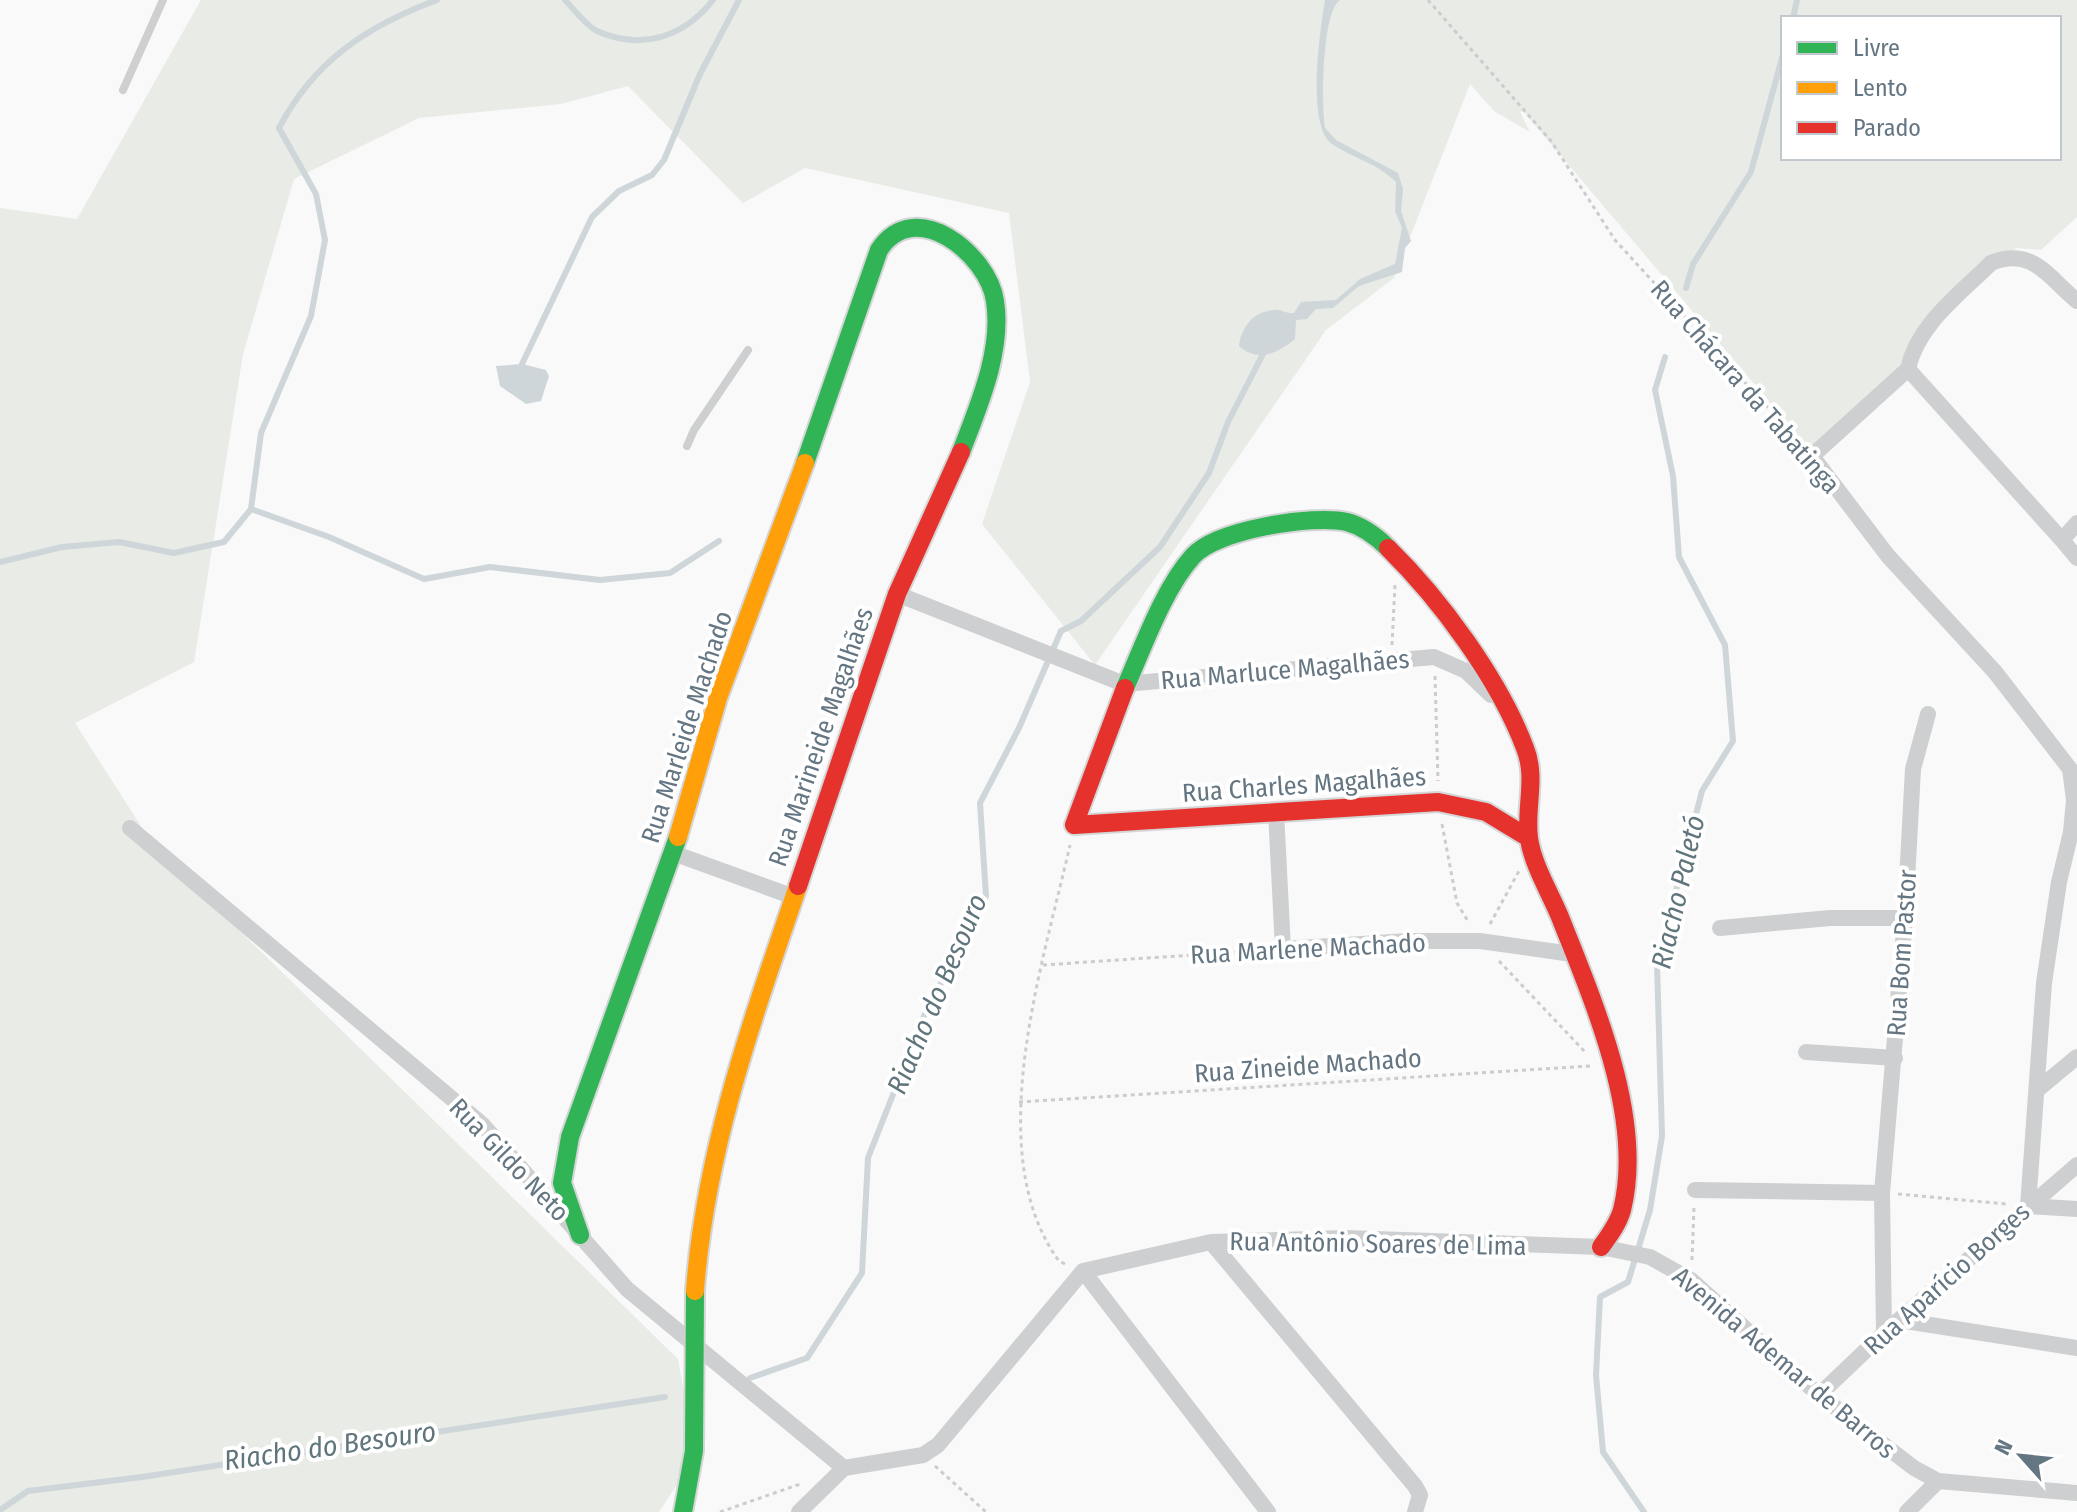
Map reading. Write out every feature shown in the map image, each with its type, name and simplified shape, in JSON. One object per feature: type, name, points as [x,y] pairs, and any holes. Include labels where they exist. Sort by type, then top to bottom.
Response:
[{"type":"street","name":"Rua Marineide Magalhães","points":[[683,1512],[695,1457],[693,1343],[700,1244],[715,1151],[794,897],[897,594],[969,427],[991,366],[997,322],[995,289],[979,261],[939,232],[912,227],[888,238]]},
{"type":"street","name":"Rua Marleide Machado","points":[[580,1235],[567,1203],[562,1169],[607,1032],[673,853],[718,698],[846,352],[879,249],[888,238]]},
{"type":"street","points":[[1812,456],[1908,369],[1912,349],[1922,332],[1991,263],[2025,258],[2036,262],[2077,301]]},
{"type":"street","points":[[1908,369],[2077,558]]},
{"type":"street","name":"Rua Chácara da Tabatinga","points":[[1812,456],[1888,556],[1995,672],[2070,769],[2074,800],[2071,832],[2050,932],[2037,1090]]},
{"type":"street","points":[[1074,825],[1124,684],[1179,576],[1204,544],[1224,537],[1317,520],[1341,521],[1367,531],[1397,553],[1443,613],[1525,748],[1533,805],[1529,838],[1606,1045],[1627,1144],[1622,1207],[1601,1247]]},
{"type":"street","points":[[2062,540],[2077,523]]},
{"type":"street","name":"Rua Marluce Magalhães","points":[[897,594],[1124,684],[1434,657],[1466,671],[1498,701]]},
{"type":"street","name":"Rua Bom Pastor","points":[[1884,1333],[1882,1193],[1895,1058],[1913,769],[1928,714]]},
{"type":"street","name":"Rua Charles Magalhães","points":[[1074,825],[1438,802],[1486,812],[1529,838]]},
{"type":"street","points":[[1276,812],[1283,949]]},
{"type":"street","name":"Rua Gildo Neto","points":[[130,828],[482,1124],[627,1289],[844,1468]]},
{"type":"street","points":[[673,853],[794,897]]},
{"type":"street","points":[[1720,928],[1830,918],[1905,918]]},
{"type":"street","name":"Rua Marlene Machado","points":[[1283,949],[1408,941],[1480,941],[1572,954]]},
{"type":"street","points":[[1806,1052],[1895,1058]]},
{"type":"street","points":[[2077,1057],[2037,1090],[2028,1206],[2077,1209]]},
{"type":"street","name":"Rua Aparício Borges","points":[[1819,1395],[1884,1333],[2077,1165]]},
{"type":"street","points":[[1695,1190],[1882,1193]]},
{"type":"street","name":"Rua Antônio Soares de Lima","points":[[1083,1271],[1211,1242],[1345,1238],[1601,1247],[1632,1252]]},
{"type":"street","points":[[1211,1242],[1415,1486],[1420,1495],[1415,1512]]},
{"type":"street","name":"Avenida Ademar de Barros","points":[[1632,1252],[1649,1257],[1691,1280],[1819,1395],[1886,1450],[1938,1481],[2077,1493]]},
{"type":"street","points":[[799,1512],[844,1468],[923,1455],[944,1439],[1083,1271],[1268,1512]]},
{"type":"street","points":[[1899,1320],[2077,1348]]},
{"type":"street","points":[[1907,1512],[1938,1481]]},
{"type":"lane","points":[[123,90],[163,0]]},
{"type":"lane","points":[[687,446],[694,430],[748,350]]},
{"type":"path","name":"Rua Chácara da Tabatinga","points":[[1428,0],[1551,141],[1615,240],[1812,456]]},
{"type":"path","points":[[1391,661],[1395,584]]},
{"type":"path","points":[[1434,657],[1438,802],[1457,903],[1480,941],[1517,876],[1529,838]]},
{"type":"path","points":[[1074,825],[1043,965],[1019,1102],[1018,1132],[1038,1228],[1059,1261],[1083,1271]]},
{"type":"path","name":"Rua Zineide Machado","points":[[1019,1102],[1599,1066],[1480,941]]},
{"type":"path","name":"Rua Marlene Machado","points":[[1043,965],[1283,949]]},
{"type":"path","points":[[1691,1280],[1695,1190]]},
{"type":"path","points":[[1882,1193],[2028,1206]]},
{"type":"path","points":[[923,1455],[986,1512]]},
{"type":"path","points":[[720,1512],[844,1468]]},
{"type":"shaded area","points":[[201,0],[2077,0],[2077,217],[2041,250],[2016,248],[1902,360],[1900,371],[1811,451],[1523,111],[1520,112],[1530,132],[1494,111],[1470,84],[1394,278],[1326,330],[1095,665],[982,524],[1030,382],[1009,213],[805,168],[743,203],[628,86],[561,104],[419,118],[294,179],[243,354],[194,662],[75,723],[155,848],[678,1359],[695,1457],[659,1512],[0,1512],[0,208],[77,219]]},
{"type":"shaded area","points":[[1325,0],[1340,0],[1334,8],[1326,39],[1323,80],[1325,128],[1336,140],[1398,173],[1403,189],[1401,211],[1411,241],[1405,248],[1402,272],[1359,286],[1333,308],[1316,309],[1307,319],[1296,320],[1295,339],[1275,352],[1253,354],[1239,346],[1245,327],[1254,317],[1274,310],[1294,313],[1301,302],[1336,300],[1360,279],[1395,264],[1402,228],[1395,211],[1396,182],[1381,170],[1332,144],[1324,134],[1319,118],[1317,76]]},
{"type":"shaded area","points":[[522,364],[546,370],[549,376],[541,401],[526,404],[500,386],[496,366]]},
{"type":"waterway","points":[[0,562],[62,547],[119,542],[174,553],[224,542],[251,509],[261,433],[311,316],[325,240],[316,194],[279,128],[309,83],[345,49],[365,34],[437,0]]},
{"type":"waterway","points":[[565,0],[597,31],[630,40],[646,40],[675,31],[702,13],[713,0]]},
{"type":"waterway","points":[[522,364],[592,217],[619,191],[652,175],[664,160],[700,74],[739,0]]},
{"type":"waterway","name":"Riacho Paletó","points":[[1793,16],[1797,0]]},
{"type":"waterway","name":"Riacho Paletó","points":[[1686,288],[1693,264],[1751,172],[1781,61]]},
{"type":"waterway","name":"Riacho do Besouro","points":[[750,1378],[807,1358],[862,1273],[868,1158],[924,1016],[986,896],[980,803],[1019,728],[1061,631],[1081,621],[1160,547],[1209,473],[1228,422],[1264,352]]},
{"type":"waterway","name":"Riacho Paletó","points":[[1644,1512],[1603,1452],[1596,1375],[1600,1297],[1628,1282],[1650,1210],[1662,1136],[1657,964],[1702,791],[1733,741],[1725,645],[1679,557],[1673,476],[1655,390],[1665,357]]},
{"type":"waterway","points":[[251,509],[329,537],[424,579],[490,567],[600,580],[670,573],[719,541]]},
{"type":"waterway","name":"Riacho do Besouro","points":[[0,1510],[28,1491],[142,1477],[665,1397]]},
{"type":"traffic: fast","points":[[805,463],[879,250],[894,234],[911,228],[930,230],[948,237],[965,250],[979,265],[995,301],[997,320],[992,359],[961,452]]},
{"type":"traffic: fast","points":[[1125,688],[1173,584],[1193,556],[1205,547],[1266,526],[1332,520],[1358,526],[1388,548]]},
{"type":"traffic: fast","points":[[580,1235],[562,1183],[570,1137],[678,837]]},
{"type":"traffic: fast","points":[[683,1512],[694,1451],[695,1291]]},
{"type":"traffic: slow","points":[[678,837],[718,698],[805,463]]},
{"type":"traffic: slow","points":[[695,1291],[700,1239],[720,1136],[748,1035],[798,886]]},
{"type":"traffic: jam","points":[[798,886],[897,594],[961,452]]},
{"type":"traffic: jam","points":[[1388,548],[1428,591],[1466,641],[1500,695],[1525,748],[1530,770],[1528,826],[1531,848],[1600,1022],[1612,1060],[1627,1137],[1627,1174],[1622,1210],[1601,1247]]},
{"type":"traffic: jam","points":[[1125,688],[1074,825],[1438,802],[1486,812],[1529,838]]}]
